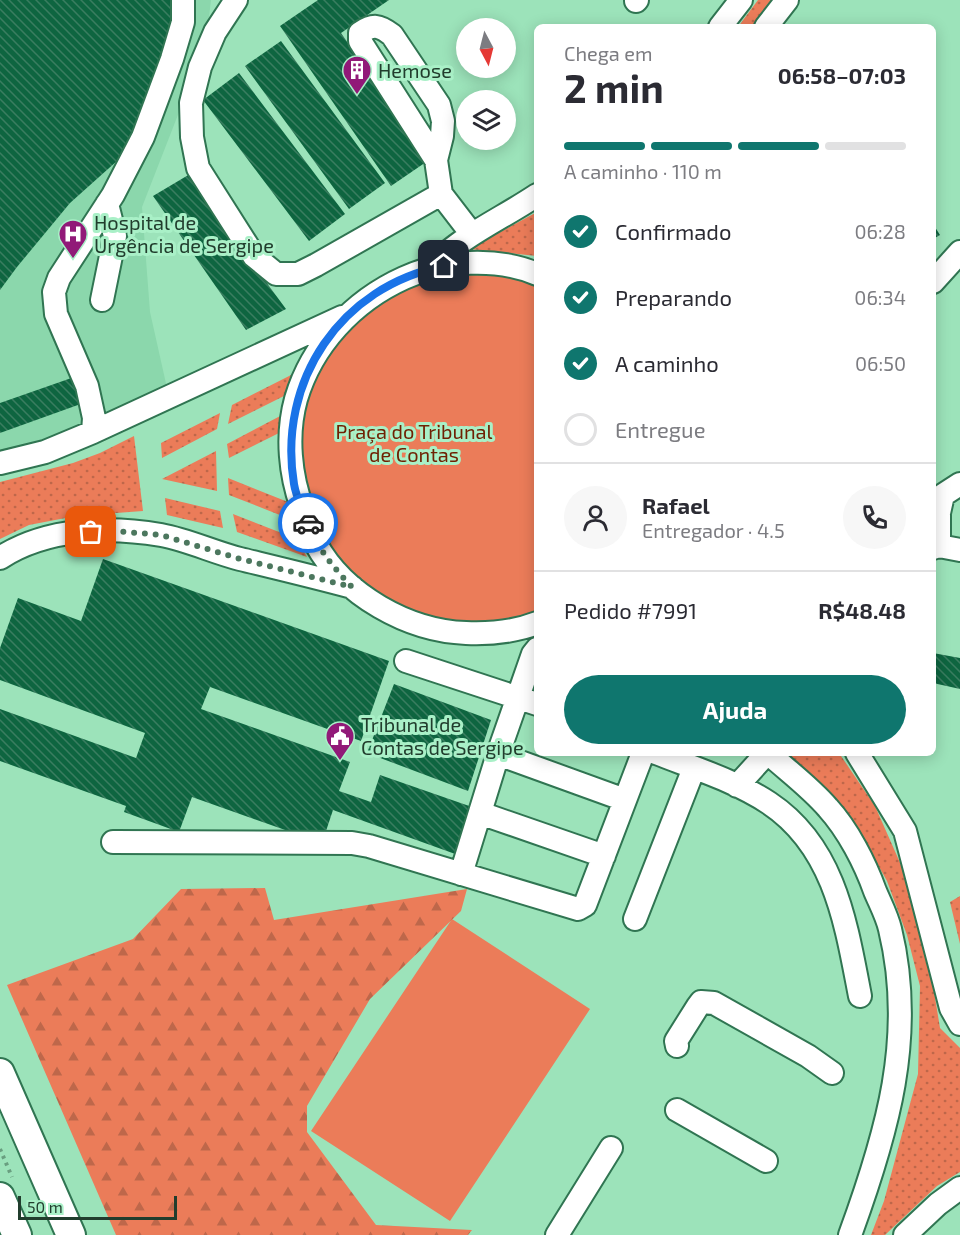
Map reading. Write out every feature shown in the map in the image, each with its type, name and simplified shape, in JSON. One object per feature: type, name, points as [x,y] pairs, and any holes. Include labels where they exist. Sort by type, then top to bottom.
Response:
[{"type":"main road","points":[[0,1073],[71,1235]]},
{"type":"main road","points":[[0,1197],[17,1235]]},
{"type":"street","points":[[93,432],[94,418],[91,398],[56,314],[54,292],[63,270],[107,204],[143,137],[160,95],[183,22],[183,0]]},
{"type":"street","points":[[236,0],[215,32],[200,67],[191,103],[192,137],[198,168],[254,256],[276,274],[297,274],[316,266],[441,194]]},
{"type":"street","points":[[722,24],[741,0]]},
{"type":"street","points":[[436,160],[360,41],[360,33],[370,26],[375,25],[392,34],[439,105],[442,136],[436,160],[441,194],[471,233]]},
{"type":"street","points":[[429,269],[447,251],[471,233],[534,197]]},
{"type":"street","points":[[102,300],[115,236],[107,204]]},
{"type":"street","points":[[936,279],[960,252]]},
{"type":"street","points":[[0,463],[45,452],[93,432],[346,315],[387,286],[429,269],[459,264],[495,264],[534,273]]},
{"type":"street","points":[[346,315],[318,351],[296,399],[290,441],[294,486],[316,544],[330,564],[352,587],[398,617],[450,632],[509,631],[534,624]]},
{"type":"street","points":[[944,548],[939,513],[944,495],[960,484]]},
{"type":"street","points":[[1,555],[31,541],[58,535],[115,531],[161,535],[237,558],[352,587]]},
{"type":"street","points":[[486,633],[534,652]]},
{"type":"street","points":[[406,661],[527,700]]},
{"type":"street","points":[[460,874],[498,754],[527,700],[534,663]]},
{"type":"street","points":[[498,754],[625,800]]},
{"type":"street","points":[[113,842],[352,843],[369,846],[578,909],[585,905],[642,756]]},
{"type":"street","points":[[664,756],[737,786],[768,802],[789,817],[804,834],[817,854],[838,897],[860,996]]},
{"type":"street","points":[[737,786],[765,756]]},
{"type":"street","points":[[771,756],[829,809],[864,861],[890,928],[892,939],[899,984],[901,1033],[892,1100],[866,1192],[850,1235]]},
{"type":"street","points":[[859,756],[904,831],[951,1008],[960,1024]]},
{"type":"street","points":[[635,919],[694,768]]},
{"type":"street","points":[[480,813],[604,856]]},
{"type":"street","points":[[677,1046],[676,1041],[701,1002],[714,1003],[808,1056],[832,1073]]},
{"type":"street","points":[[677,1110],[766,1161]]},
{"type":"street","points":[[557,1235],[611,1148]]},
{"type":"street","points":[[905,1235],[938,1204],[960,1188]]},
{"type":"shaded area","name":"Hospital de Urgência de Sergipe","points":[[0,0],[211,0],[209,17],[183,102],[142,207],[150,312],[167,388],[123,405],[42,443],[0,452]]},
{"type":"green space","points":[[758,0],[773,0],[755,24],[740,24]]},
{"type":"green space","points":[[534,214],[534,256],[469,249]]},
{"type":"green space","name":"Praça do Tribunal de Contas","points":[[429,269],[534,274],[534,620],[450,632],[352,587],[330,564],[290,441],[296,399],[346,316]]},
{"type":"green space","points":[[299,371],[292,392],[228,424],[232,405]]},
{"type":"green space","points":[[220,413],[217,429],[162,458],[161,443]]},
{"type":"green space","points":[[284,414],[283,431],[229,458],[227,444]]},
{"type":"green space","points":[[134,436],[143,511],[76,516],[29,525],[0,539],[0,482],[73,463]]},
{"type":"green space","points":[[216,451],[217,491],[162,479]]},
{"type":"green space","points":[[228,478],[288,502],[290,519],[229,495]]},
{"type":"green space","points":[[165,498],[220,511],[223,528],[167,515]]},
{"type":"green space","points":[[233,514],[297,539],[307,557],[237,532]]},
{"type":"green space","points":[[787,756],[841,756],[875,806],[909,883],[930,967],[940,1028],[960,1048],[960,1172],[937,1186],[885,1235],[871,1235],[884,1201],[918,1074],[920,986],[907,935],[887,881],[857,828],[785,758]]},
{"type":"green space","points":[[265,888],[274,920],[467,889],[461,911],[370,999],[307,1106],[307,1132],[376,1225],[472,1230],[468,1235],[116,1235],[7,985],[133,939],[181,889]]},
{"type":"green space","points":[[960,896],[960,944],[950,902]]},
{"type":"green space","points":[[452,919],[590,1009],[450,1221],[311,1131]]},
{"type":"building","points":[[0,0],[174,0],[175,23],[127,152],[70,203],[0,290]]},
{"type":"building","name":"Hemose","points":[[318,0],[389,0],[341,33],[429,160],[391,186],[280,26]]},
{"type":"building","points":[[281,41],[385,183],[349,209],[245,66]]},
{"type":"building","points":[[239,73],[345,214],[309,241],[203,100]]},
{"type":"building","points":[[190,174],[286,309],[246,330],[153,196]]},
{"type":"building","points":[[80,375],[89,401],[0,433],[0,403]]},
{"type":"building","points":[[103,559],[389,661],[361,741],[210,687],[201,709],[350,762],[339,791],[371,802],[380,775],[475,808],[458,855],[333,810],[322,843],[192,797],[179,832],[124,812],[126,806],[0,761],[0,709],[136,758],[145,733],[0,680],[0,648],[18,598],[81,621]]},
{"type":"building","points":[[936,654],[960,658],[960,689],[936,684]]},
{"type":"building","points":[[394,684],[491,720],[468,791],[367,753]]},
{"type":"way so far","points":[[91,532],[115,531],[161,535],[237,558],[352,587],[330,564],[316,544],[308,523]]},
{"type":"place","name":"Hemose","points":[[357,96]]},
{"type":"place","name":"Hospital de Urgência de Sergipe","points":[[73,260]]},
{"type":"place","name":"Tribunal de Contas de Sergipe","points":[[340,762]]},
{"type":"route","points":[[308,523],[294,486],[290,441],[296,399],[318,351],[346,315],[387,286],[411,275],[444,266]]}]
